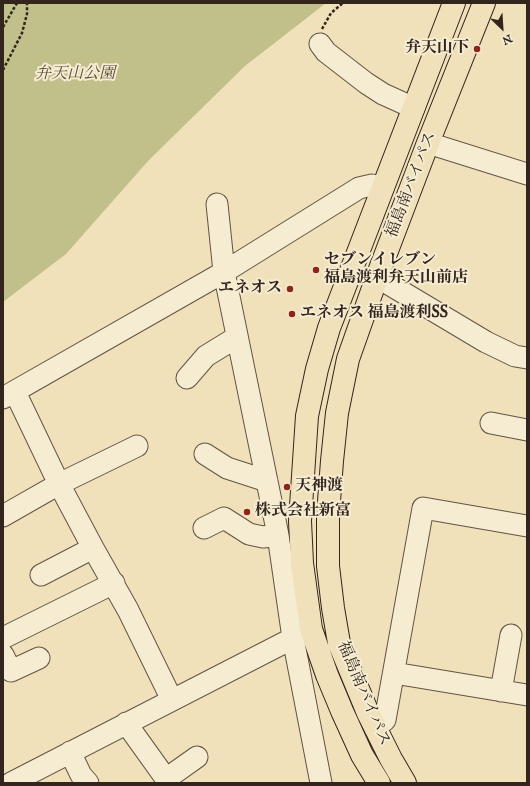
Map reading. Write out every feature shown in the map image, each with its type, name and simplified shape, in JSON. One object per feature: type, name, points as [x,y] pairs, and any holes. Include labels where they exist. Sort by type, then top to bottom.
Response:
[{"type":"highway","name":"福島南バイパス","points":[[378,783],[362,755],[327,675],[302,633],[302,563],[300,521],[308,416],[317,369],[329,328],[454,3]]},
{"type":"highway","name":"福島南バイパス","points":[[405,783],[354,682],[339,643],[328,566],[328,515],[332,461],[337,413],[348,359],[377,277],[428,143],[484,3]]},
{"type":"street","points":[[320,44],[332,57],[366,83],[383,94],[414,108]]},
{"type":"street","points":[[428,143],[527,174]]},
{"type":"street","points":[[172,700],[114,583],[93,548],[9,395],[224,272],[359,188],[372,186],[383,188]]},
{"type":"street","points":[[218,204],[224,272],[278,535],[302,633],[321,783]]},
{"type":"street","points":[[377,277],[486,342],[515,356],[527,358]]},
{"type":"street","points":[[187,378],[206,356],[237,337]]},
{"type":"street","points":[[491,424],[527,430]]},
{"type":"street","points":[[3,516],[59,484],[138,446]]},
{"type":"street","points":[[205,454],[227,468],[267,481]]},
{"type":"street","points":[[376,728],[385,720],[423,508],[527,526]]},
{"type":"street","points":[[204,528],[224,518],[249,534],[263,537],[278,535]]},
{"type":"street","points":[[41,575],[93,548]]},
{"type":"street","points":[[3,638],[114,583]]},
{"type":"street","points":[[14,782],[302,633]]},
{"type":"street","points":[[501,691],[511,635]]},
{"type":"street","points":[[3,655],[11,671],[39,658]]},
{"type":"street","points":[[394,673],[527,695]]},
{"type":"street","points":[[126,723],[167,781],[197,757]]},
{"type":"street","points":[[70,752],[81,776],[88,783]]},
{"type":"path","points":[[3,27],[17,3]]},
{"type":"path","points":[[3,70],[22,33],[27,14],[27,3]]},
{"type":"path","points":[[320,44],[320,35],[325,22],[331,13],[343,3]]},
{"type":"green space","name":"弁天山公園","points":[[3,3],[326,3],[245,66],[149,160],[66,254],[3,302]]},
{"type":"place","name":"弁天山下","points":[[477,49]]},
{"type":"place","name":"セブンイレブン 福島渡利弁天山前店","points":[[316,270]]},
{"type":"place","name":"エネオス","points":[[290,289]]},
{"type":"place","name":"エネオス 福島渡利SS","points":[[292,314]]},
{"type":"place","name":"天神渡","points":[[287,487]]},
{"type":"place","name":"株式会社新富","points":[[247,512]]}]
